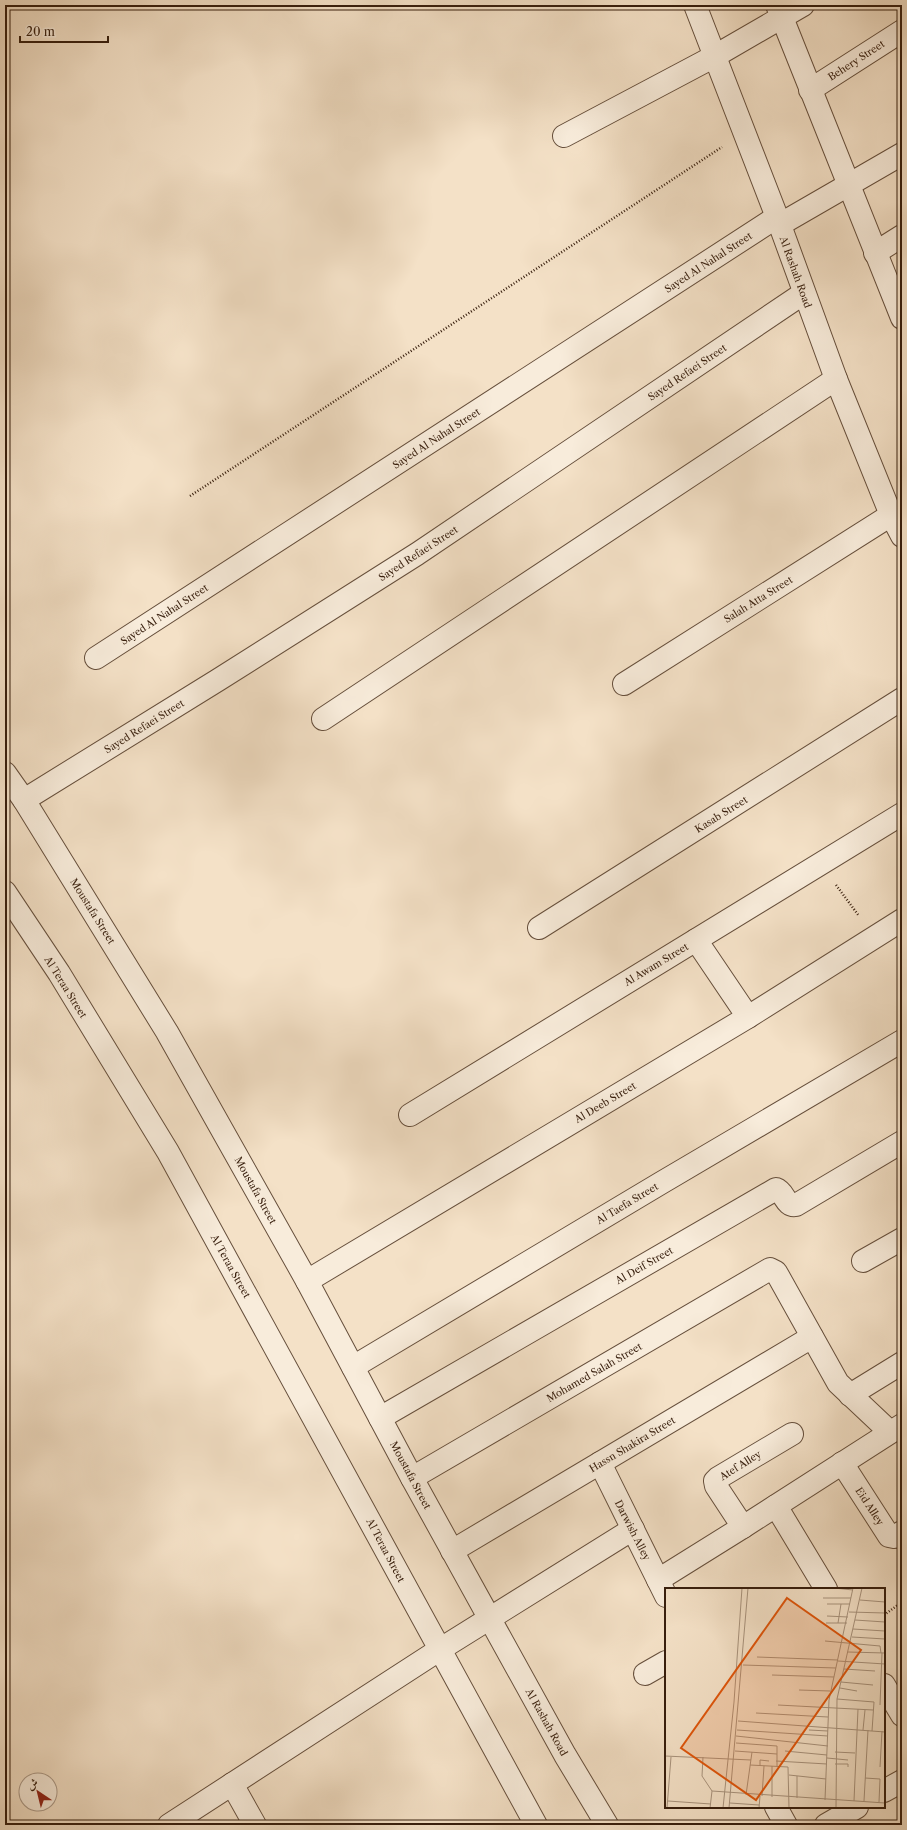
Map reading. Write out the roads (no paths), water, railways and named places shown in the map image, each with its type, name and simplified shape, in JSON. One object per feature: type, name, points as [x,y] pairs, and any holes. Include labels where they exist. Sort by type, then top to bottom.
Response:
[{"type":"street","name":"Al Rashah Road","points":[[695,5],[778,221],[836,379],[902,536]]},
{"type":"street","points":[[564,136],[715,56],[780,11],[803,5]]},
{"type":"street","points":[[780,11],[848,186],[902,318]]},
{"type":"street","name":"Behery Street","points":[[810,90],[902,31]]},
{"type":"street","name":"Sayed Al Nahal Street","points":[[96,658],[778,221],[848,186],[902,154]]},
{"type":"street","points":[[875,253],[902,236]]},
{"type":"street","name":"Sayed Refaei Street","points":[[24,800],[218,680],[417,554],[804,293]]},
{"type":"street","points":[[324,719],[836,379]]},
{"type":"street","name":"Salah Atta Street","points":[[624,684],[892,515]]},
{"type":"street","name":"Kasab Street","points":[[539,928],[902,699]]},
{"type":"street","name":"Moustafa Street","points":[[5,773],[24,800],[168,1032],[307,1281],[452,1551],[482,1623]]},
{"type":"street","name":"Al Awam Street","points":[[410,1115],[902,814]]},
{"type":"street","name":"Al Teraa Street","points":[[5,892],[58,973],[168,1152],[444,1647]]},
{"type":"street","name":"Al Deeb Street","points":[[307,1281],[748,1017],[902,920]]},
{"type":"street","points":[[696,940],[748,1017]]},
{"type":"street","name":"Al Taefa Street","points":[[353,1367],[661,1182],[902,1041]]},
{"type":"street","name":"Al Deif Street","points":[[380,1418],[776,1189],[780,1190],[788,1204],[792,1206],[796,1205],[902,1142]]},
{"type":"street","points":[[863,1262],[902,1239]]},
{"type":"street","name":"Mohamed Salah Street","points":[[412,1478],[770,1270],[774,1270],[776,1272],[812,1337]]},
{"type":"street","points":[[662,1588],[743,1527],[896,1429],[850,1395],[838,1383],[812,1337]]},
{"type":"street","name":"Hassn Shakira Street","points":[[452,1551],[812,1337]]},
{"type":"street","points":[[850,1395],[902,1363]]},
{"type":"street","name":"Atef Alley","points":[[743,1527],[716,1486],[715,1481],[792,1434]]},
{"type":"street","name":"Darwish Alley","points":[[600,1463],[662,1588]]},
{"type":"street","name":"Eid Alley","points":[[842,1463],[889,1536],[894,1537],[902,1532]]},
{"type":"street","points":[[776,1506],[825,1588]]},
{"type":"street","points":[[169,1825],[444,1647],[633,1529]]},
{"type":"street","name":"Al Rashah Road","points":[[482,1623],[607,1825]]},
{"type":"street","points":[[444,1647],[536,1825]]},
{"type":"street","points":[[645,1674],[665,1663]]},
{"type":"street","points":[[885,1687],[902,1715]]},
{"type":"street","points":[[885,1790],[902,1781]]},
{"type":"street","points":[[232,1784],[254,1825]]},
{"type":"street","points":[[777,1808],[786,1825]]},
{"type":"street","points":[[826,1825],[855,1808]]}]
